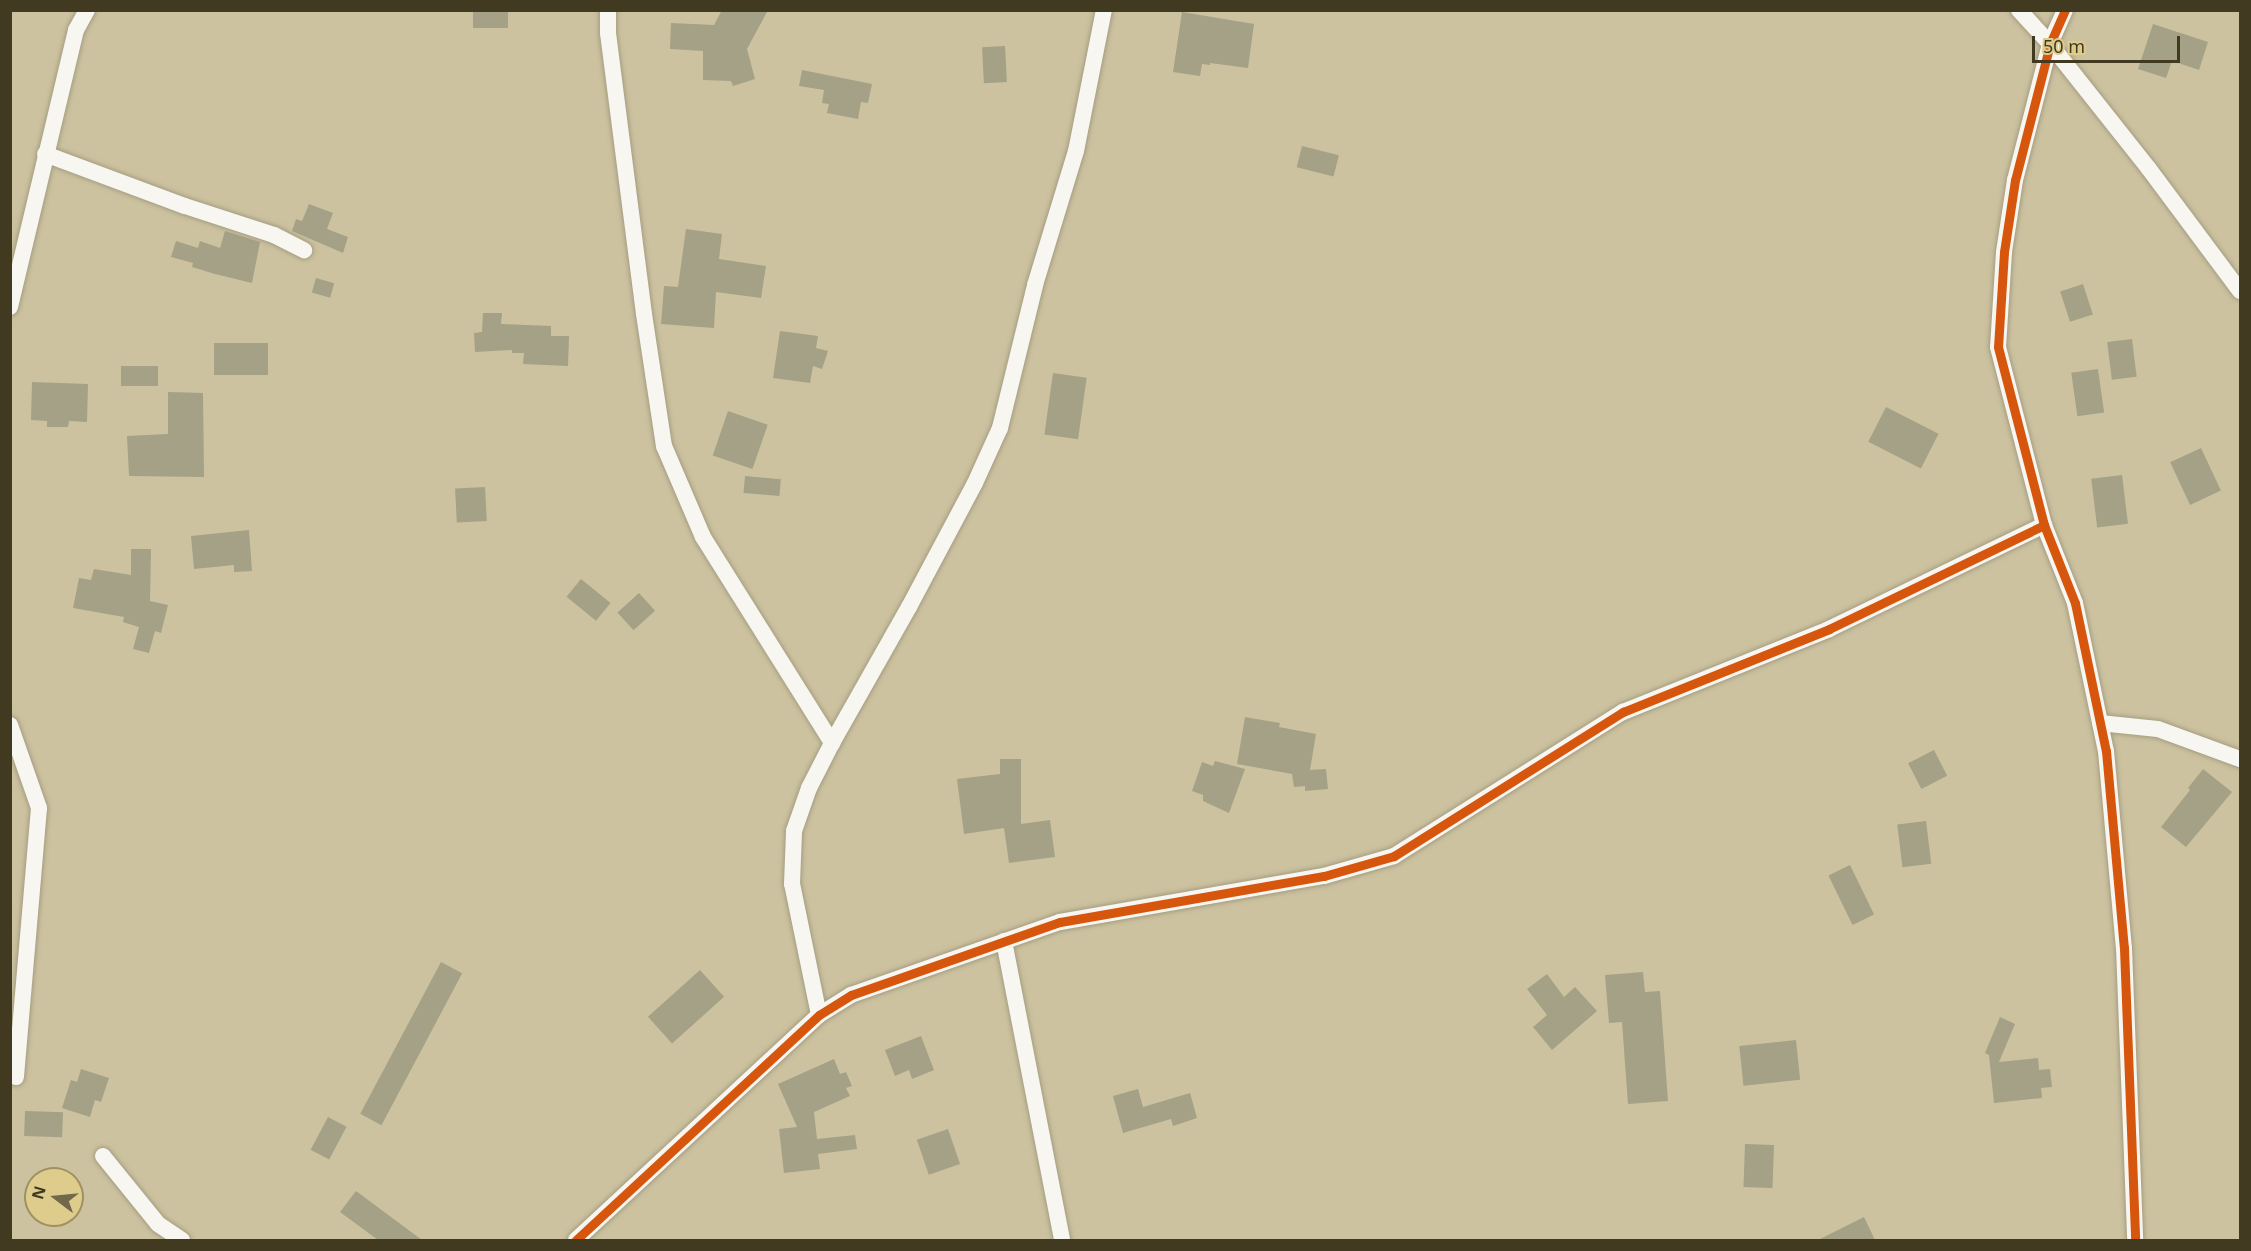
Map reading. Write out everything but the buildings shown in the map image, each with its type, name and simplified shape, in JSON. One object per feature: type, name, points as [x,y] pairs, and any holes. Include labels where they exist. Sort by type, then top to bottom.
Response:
[{"type":"street","points":[[10,307],[76,30],[87,10]]},
{"type":"street","points":[[608,10],[608,33],[664,446],[703,537],[832,743]]},
{"type":"street","points":[[819,1015],[792,884],[794,831],[809,788],[975,483],[999,428],[1035,285],[1076,151],[1104,10]]},
{"type":"street","points":[[2019,10],[2050,44],[2149,169],[2241,291]]},
{"type":"street","points":[[2065,10],[2050,44],[2015,180],[2004,252],[1998,347],[2044,525],[2075,603],[2106,751],[2124,948],[2134,1240]]},
{"type":"street","points":[[45,154],[185,206],[274,235],[304,250]]},
{"type":"street","points":[[576,1240],[819,1015],[851,995],[1059,922],[1324,876],[1394,856],[1623,712],[1829,629],[2044,525]]},
{"type":"street","points":[[2100,723],[2158,729],[2241,759]]},
{"type":"street","points":[[10,725],[39,808],[15,1077]]},
{"type":"street","points":[[1004,941],[1062,1240]]},
{"type":"street","points":[[104,1156],[158,1224],[182,1240]]},
{"type":"cycle path","points":[[2065,10],[2050,44],[2015,180],[2004,252],[1998,347],[2044,525],[2075,603],[2106,751],[2124,948],[2135,1240]]},
{"type":"cycle path","points":[[576,1240],[819,1015],[851,995],[1060,922],[1324,876],[1394,856],[1623,712],[1829,629],[2044,525]]}]
